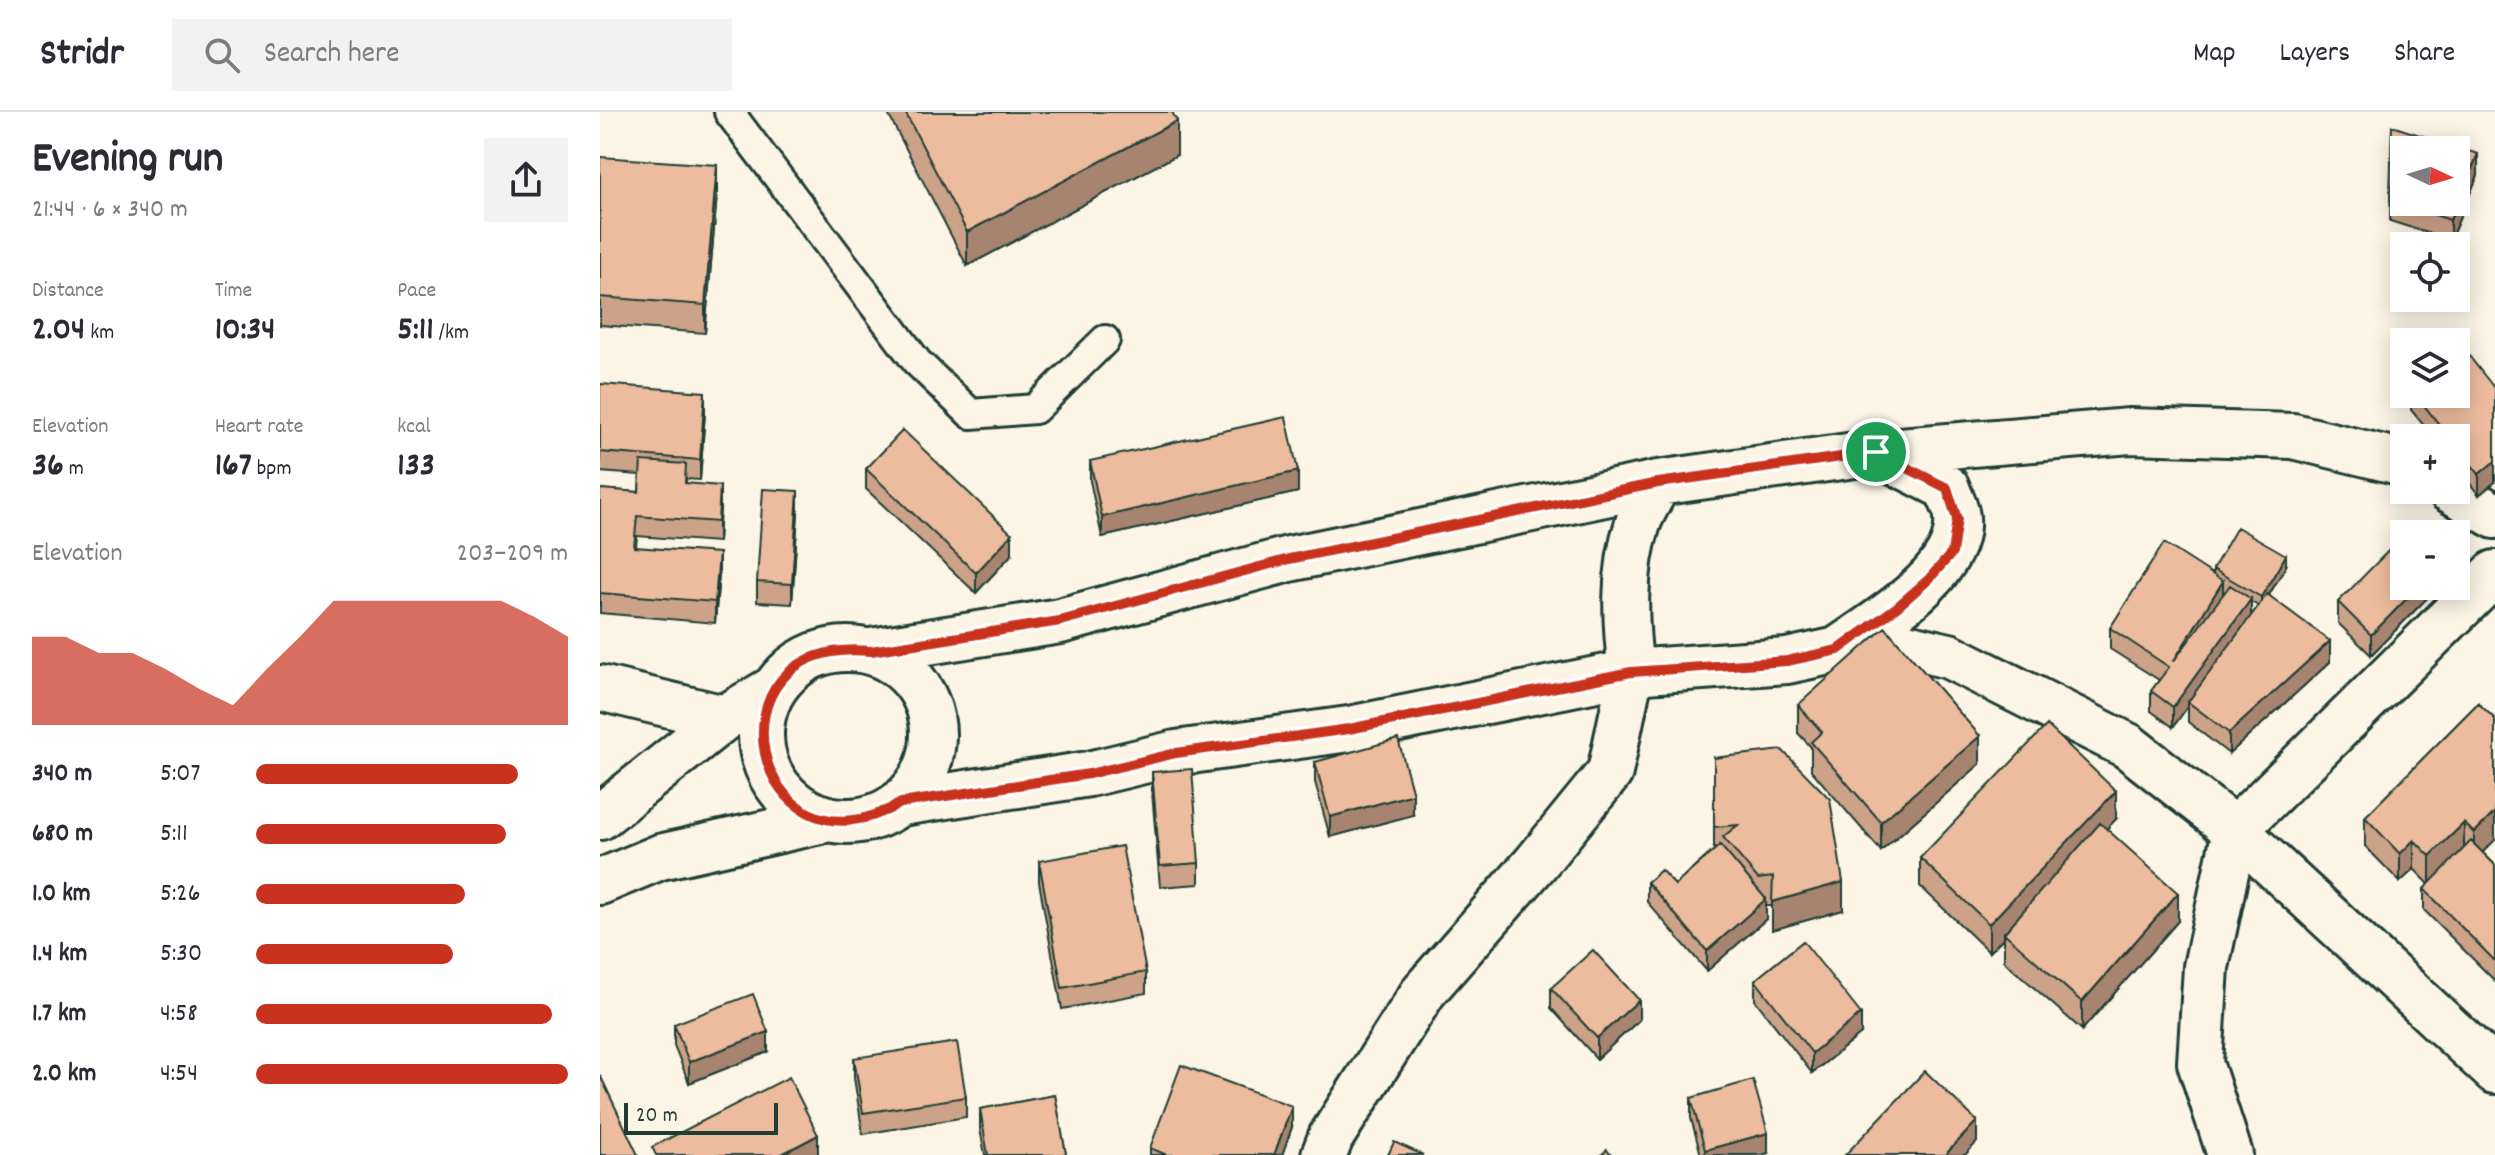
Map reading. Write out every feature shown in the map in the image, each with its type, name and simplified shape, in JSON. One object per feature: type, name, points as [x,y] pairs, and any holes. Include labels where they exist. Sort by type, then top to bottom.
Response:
[{"type":"main road","points":[[600,817],[724,718],[775,688],[794,667],[817,654],[844,649],[871,651],[1060,621],[1289,559],[1658,483],[1876,452],[2130,431],[2293,436],[2390,460]]},
{"type":"main road","points":[[1838,650],[1897,607],[1928,580],[1952,553],[1957,519],[1947,488],[1876,452]]},
{"type":"main road","points":[[1324,1155],[1331,1137],[1424,991],[1536,863],[1610,772],[1631,672],[1625,625],[1627,572],[1638,522],[1658,483]]},
{"type":"main road","points":[[2470,502],[2495,516]]},
{"type":"main road","points":[[2230,1155],[2200,1063],[2206,967],[2235,830],[2495,573]]},
{"type":"main road","points":[[901,803],[1089,774],[1176,753],[1349,729],[1631,672],[1787,661],[1838,650],[1897,644],[1949,656],[2128,746],[2235,830],[2495,1071]]},
{"type":"main road","points":[[600,882],[660,857],[824,820],[851,822],[878,817],[901,803],[920,783],[931,759],[934,731],[929,705],[916,681],[895,663],[871,651]]},
{"type":"main road","points":[[600,688],[724,718]]},
{"type":"main road","points":[[775,688],[764,712],[761,739],[767,766],[779,790],[800,808],[824,820]]},
{"type":"lane","points":[[729,112],[917,362],[971,414],[1035,409],[1105,340]]},
{"type":"building","points":[[905,112],[1172,112],[1177,121],[967,232]]},
{"type":"building","points":[[2392,126],[2423,136],[2392,136]]},
{"type":"building","points":[[2470,151],[2478,154],[2470,173]]},
{"type":"building","points":[[600,157],[717,165],[705,305],[600,297]]},
{"type":"building","points":[[2470,357],[2495,389],[2495,461],[2479,474],[2470,463],[2470,424],[2439,424],[2426,408],[2470,408]]},
{"type":"building","points":[[600,384],[705,392],[700,460],[600,452]]},
{"type":"building","points":[[1286,417],[1298,471],[1102,517],[1090,461]]},
{"type":"building","points":[[903,430],[1012,534],[976,573],[866,469]]},
{"type":"building","points":[[641,461],[686,464],[685,483],[720,486],[718,522],[637,516],[634,547],[719,553],[715,602],[600,593],[600,489],[639,492]]},
{"type":"building","points":[[763,489],[798,491],[792,584],[757,582]]},
{"type":"building","points":[[2237,527],[2286,555],[2261,597],[2213,569]]},
{"type":"building","points":[[2164,543],[2223,581],[2173,662],[2230,585],[2251,599],[2173,707],[2151,691],[2169,667],[2110,628]]},
{"type":"building","points":[[2390,549],[2390,600],[2405,600],[2371,635],[2338,602]]},
{"type":"building","points":[[2267,594],[2330,641],[2229,733],[2188,702]]},
{"type":"building","points":[[1885,627],[1980,736],[1881,822],[1811,742],[1822,732],[1798,705]]},
{"type":"building","points":[[2478,703],[2495,719],[2495,812],[2474,833],[2464,823],[2430,856],[2414,840],[2400,854],[2365,817]]},
{"type":"building","points":[[2047,725],[2116,791],[1989,924],[1920,858]]},
{"type":"building","points":[[1398,739],[1413,794],[1330,817],[1315,762]]},
{"type":"building","points":[[1782,750],[1830,799],[1843,882],[1772,902],[1773,877],[1758,879],[1723,837],[1738,825],[1714,827],[1714,758]]},
{"type":"building","points":[[1192,769],[1199,863],[1160,866],[1152,772]]},
{"type":"building","points":[[2100,823],[2178,893],[2082,1002],[2004,933]]},
{"type":"building","points":[[2471,841],[2495,865],[2495,961],[2424,889]]},
{"type":"building","points":[[1720,845],[1766,899],[1707,951],[1647,882],[1661,870],[1675,885]]},
{"type":"building","points":[[1122,846],[1146,972],[1062,988],[1039,861]]},
{"type":"building","points":[[1803,941],[1861,1014],[1812,1053],[1755,980]]},
{"type":"building","points":[[1593,950],[1639,1000],[1597,1038],[1551,988]]},
{"type":"building","points":[[753,994],[768,1032],[689,1062],[674,1024]]},
{"type":"building","points":[[957,1042],[966,1097],[863,1113],[854,1058]]},
{"type":"building","points":[[1181,1065],[1292,1106],[1274,1155],[1167,1155],[1150,1148]]},
{"type":"building","points":[[1925,1071],[1977,1121],[1945,1155],[1845,1155]]},
{"type":"building","points":[[600,1075],[638,1155],[600,1155]]},
{"type":"building","points":[[789,1077],[818,1135],[780,1155],[656,1155],[652,1147]]},
{"type":"building","points":[[1753,1080],[1768,1133],[1705,1150],[1691,1098]]},
{"type":"building","points":[[1055,1095],[1066,1154],[988,1155],[980,1109]]},
{"type":"building","points":[[1394,1142],[1423,1155],[1388,1155]]},
{"type":"route","points":[[1876,452],[1947,488],[1957,519],[1952,553],[1928,580],[1897,607],[1838,650],[1787,661],[1631,672],[1349,729],[1176,753],[1089,774],[901,803],[878,817],[851,822],[824,820],[800,808],[779,790],[767,766],[761,739],[764,712],[775,688],[794,667],[817,654],[844,649],[871,651],[1060,621],[1289,559],[1658,483],[1876,452]]}]
